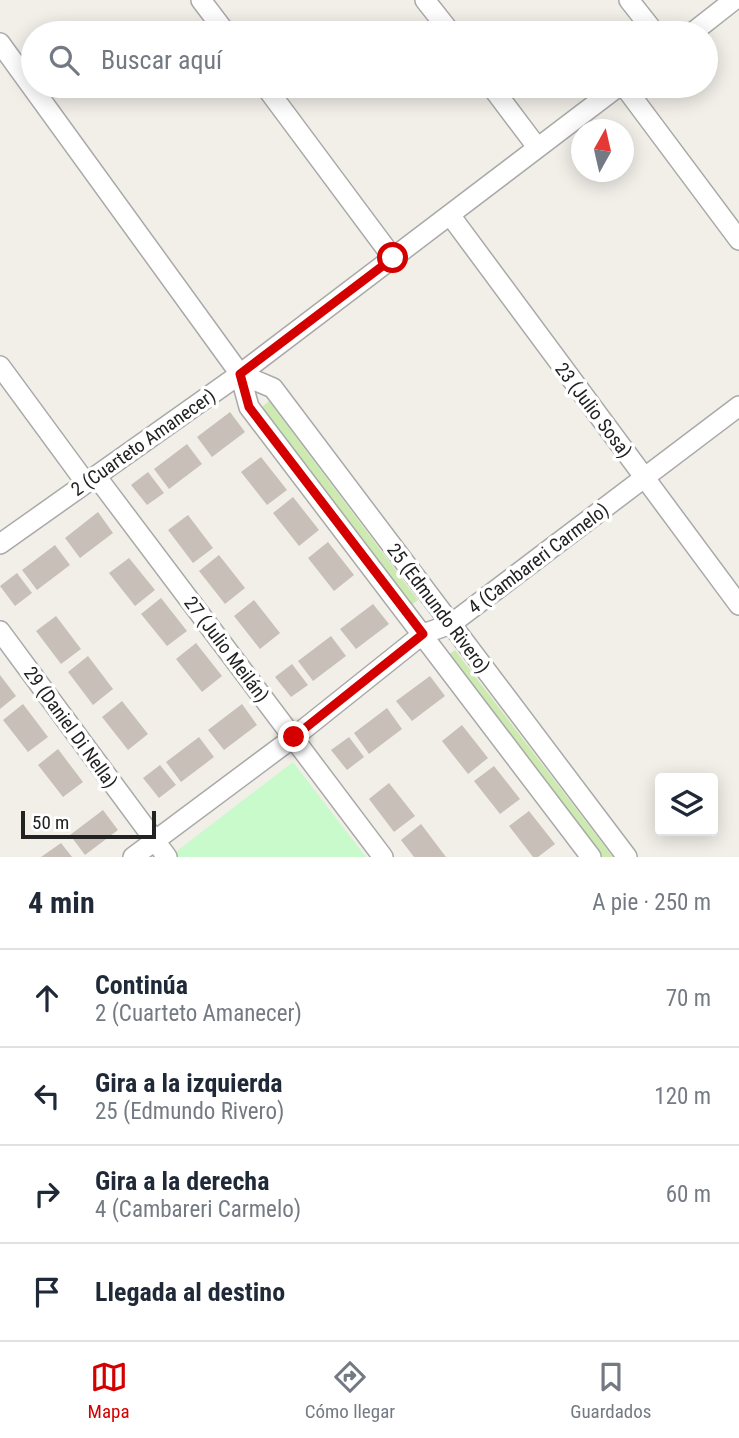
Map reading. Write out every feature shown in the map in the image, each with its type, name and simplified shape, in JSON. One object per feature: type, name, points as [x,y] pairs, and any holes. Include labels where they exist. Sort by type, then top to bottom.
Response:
[{"type":"street","points":[[201,0],[217,21]]},
{"type":"street","points":[[425,0],[442,21]]},
{"type":"street","points":[[629,0],[646,21]]},
{"type":"street","points":[[707,21],[734,0]]},
{"type":"street","name":"25 (Edmundo Rivero)","points":[[0,43],[21,72]]},
{"type":"street","name":"25 (Edmundo Rivero)","points":[[40,98],[240,374],[249,407],[591,857]]},
{"type":"street","points":[[274,98],[393,258]]},
{"type":"street","points":[[500,98],[537,147]]},
{"type":"street","name":"2 (Cuarteto Amanecer)","points":[[0,544],[240,374],[605,98]]},
{"type":"street","points":[[631,98],[739,240]]},
{"type":"street","name":"23 (Julio Sosa)","points":[[450,215],[739,605]]},
{"type":"street","name":"27 (Julio Meilán)","points":[[0,366],[294,737],[383,857]]},
{"type":"street","name":"25 (Edmundo Rivero)","points":[[240,374],[273,388],[627,857]]},
{"type":"street","name":"4 (Cambareri Carmelo)","points":[[133,857],[294,737],[423,634],[451,624],[739,406]]},
{"type":"street","name":"29 (Daniel Di Nella)","points":[[0,631],[167,857]]},
{"type":"green space","points":[[269,401],[418,600],[410,606],[261,408]]},
{"type":"green space","points":[[455,650],[613,857],[601,857],[447,656]]},
{"type":"green space","points":[[293,762],[366,857],[176,857],[173,854]]},
{"type":"building","points":[[230,412],[245,432],[212,457],[197,437]]},
{"type":"building","points":[[187,444],[202,464],[169,489],[154,469]]},
{"type":"building","points":[[261,457],[287,490],[267,505],[241,472]]},
{"type":"building","points":[[148,472],[164,493],[147,505],[131,485]]},
{"type":"building","points":[[293,497],[319,530],[299,546],[273,513]]},
{"type":"building","points":[[98,512],[113,533],[80,558],[65,538]]},
{"type":"building","points":[[188,515],[213,548],[193,563],[168,530]]},
{"type":"building","points":[[328,542],[354,575],[334,591],[308,558]]},
{"type":"building","points":[[55,545],[70,565],[37,590],[22,570]]},
{"type":"building","points":[[219,555],[245,588],[225,604],[199,571]]},
{"type":"building","points":[[129,558],[155,590],[135,606],[109,573]]},
{"type":"building","points":[[17,573],[32,593],[15,606],[0,586]]},
{"type":"building","points":[[161,598],[187,631],[167,646],[141,614]]},
{"type":"building","points":[[254,600],[280,633],[260,649],[234,616]]},
{"type":"building","points":[[373,604],[389,624],[356,649],[340,629]]},
{"type":"building","points":[[56,616],[81,649],[61,664],[36,631]]},
{"type":"building","points":[[331,636],[346,656],[313,681],[298,661]]},
{"type":"building","points":[[196,643],[222,676],[202,692],[176,659]]},
{"type":"building","points":[[88,656],[113,689],[93,705],[68,672]]},
{"type":"building","points":[[292,664],[308,685],[291,697],[275,677]]},
{"type":"building","points":[[0,675],[16,696],[0,709]]},
{"type":"building","points":[[430,676],[445,696],[412,721],[396,701]]},
{"type":"building","points":[[122,701],[148,734],[128,750],[102,717]]},
{"type":"building","points":[[23,704],[48,737],[28,752],[3,720]]},
{"type":"building","points":[[242,704],[257,725],[224,750],[208,730]]},
{"type":"building","points":[[387,708],[402,729],[369,754],[354,733]]},
{"type":"building","points":[[462,725],[488,758],[468,774],[442,741]]},
{"type":"building","points":[[199,737],[214,757],[181,782],[166,762]]},
{"type":"building","points":[[349,737],[364,757],[347,770],[331,750]]},
{"type":"building","points":[[58,749],[83,782],[63,797],[38,765]]},
{"type":"building","points":[[160,765],[176,785],[159,798],[143,778]]},
{"type":"building","points":[[494,766],[520,799],[500,814],[474,781]]},
{"type":"building","points":[[389,783],[415,816],[394,832],[369,799]]},
{"type":"building","points":[[103,810],[118,830],[85,855],[70,835]]},
{"type":"building","points":[[529,811],[555,844],[538,857],[533,857],[509,826]]},
{"type":"building","points":[[421,824],[446,857],[414,857],[401,840]]},
{"type":"building","points":[[61,843],[72,857],[41,857]]},
{"type":"route","points":[[294,737],[423,634],[249,407],[240,374],[393,258]]}]
